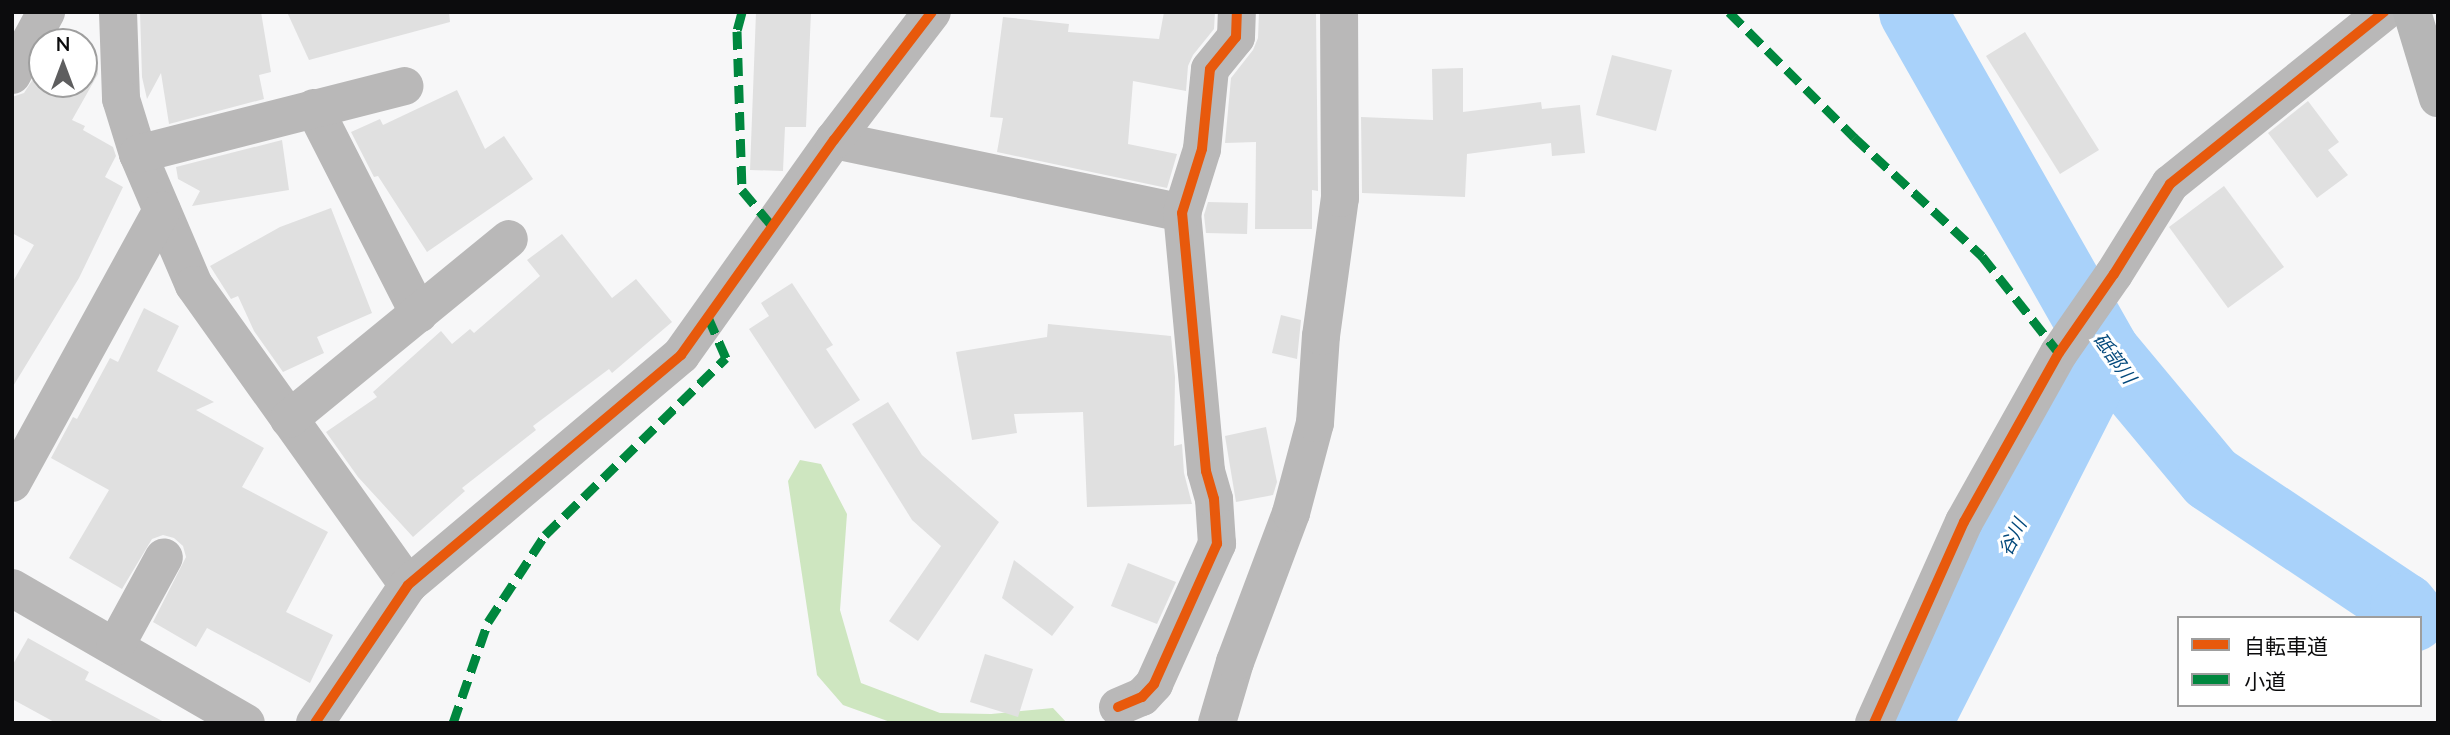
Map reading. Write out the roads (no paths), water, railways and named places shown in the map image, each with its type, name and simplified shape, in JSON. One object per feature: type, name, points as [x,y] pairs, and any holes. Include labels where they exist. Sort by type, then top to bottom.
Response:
[{"type":"highway","points":[[2412,12],[2437,94]]},
{"type":"street","points":[[12,75],[46,12]]},
{"type":"street","points":[[118,12],[121,99],[138,154],[194,285],[408,585]]},
{"type":"street","points":[[315,723],[408,585],[681,355],[834,140],[932,12]]},
{"type":"street","points":[[1118,707],[1142,697],[1154,684],[1217,544],[1214,499],[1206,471],[1182,214],[1202,149],[1210,69],[1236,37],[1237,12]]},
{"type":"street","points":[[1217,723],[1235,662],[1291,513],[1315,423],[1321,336],[1340,198],[1339,12]]},
{"type":"street","points":[[1874,723],[1964,522],[2063,347],[2114,274],[2170,184],[2384,12]]},
{"type":"street","points":[[138,154],[404,86]]},
{"type":"street","points":[[314,108],[419,314]]},
{"type":"street","points":[[834,140],[1182,214]]},
{"type":"street","points":[[12,483],[162,210]]},
{"type":"street","points":[[289,419],[509,239]]},
{"type":"street","points":[[115,647],[164,557]]},
{"type":"street","points":[[16,599],[115,647],[246,723]]},
{"type":"waterway","name":"砥部川","points":[[1913,12],[2106,352],[2211,478],[2404,607],[2411,616]]},
{"type":"waterway","name":"谷川","points":[[1918,723],[2106,352]]}]
